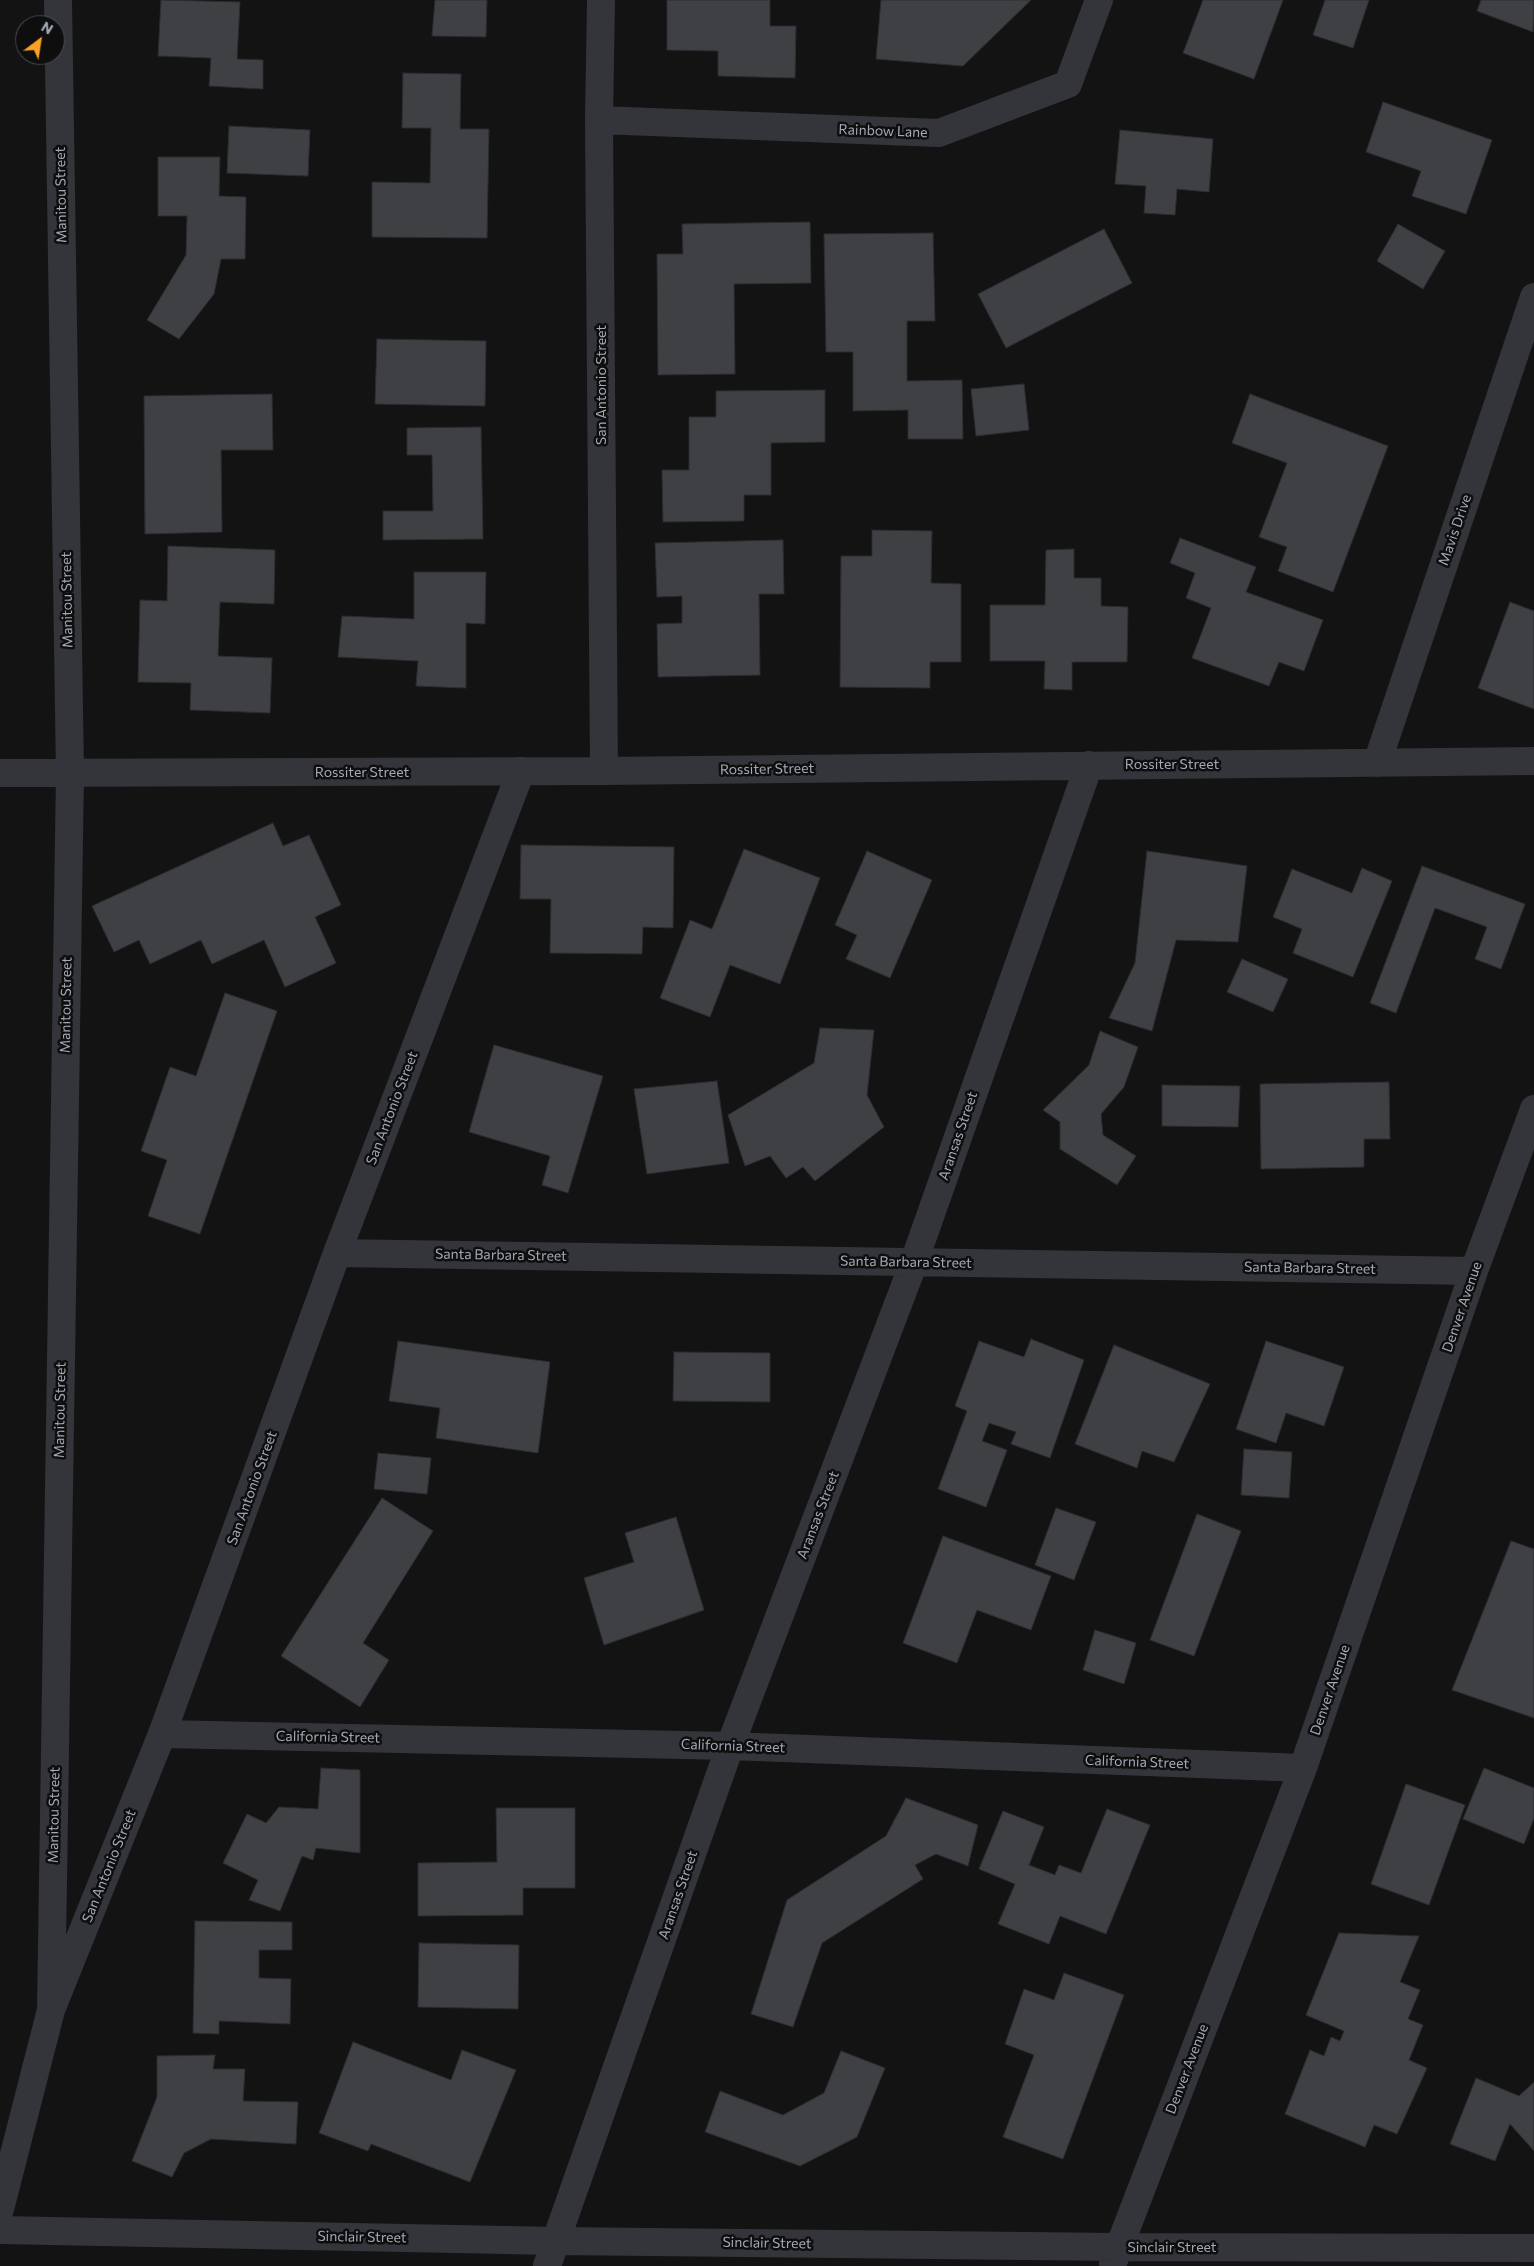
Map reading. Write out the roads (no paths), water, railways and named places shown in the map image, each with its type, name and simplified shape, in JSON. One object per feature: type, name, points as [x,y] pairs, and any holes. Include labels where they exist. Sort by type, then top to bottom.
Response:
[{"type":"street","name":"Manitou Street","points":[[51,2010],[70,773],[58,0]]},
{"type":"street","name":"San Antonio Street","points":[[601,0],[604,771]]},
{"type":"street","name":"Rainbow Lane","points":[[600,120],[939,133],[1068,84],[1099,0]]},
{"type":"street","name":"Mavis Drive","points":[[1377,762],[1534,297]]},
{"type":"street","name":"Rossiter Street","points":[[0,773],[604,771],[1534,761]]},
{"type":"street","name":"Aransas Street","points":[[552,2254],[730,1746],[914,1262],[1089,765]]},
{"type":"street","name":"San Antonio Street","points":[[0,2209],[51,2010],[162,1734],[337,1253],[521,771]]},
{"type":"street","name":"Denver Avenue","points":[[1115,2257],[1304,1768],[1474,1271],[1534,1109]]},
{"type":"street","name":"Santa Barbara Street","points":[[337,1253],[1474,1271]]},
{"type":"street","name":"California Street","points":[[162,1734],[730,1746],[1304,1768]]},
{"type":"street","name":"Sinclair Street","points":[[0,2230],[552,2254],[1115,2257],[1534,2248]]}]
